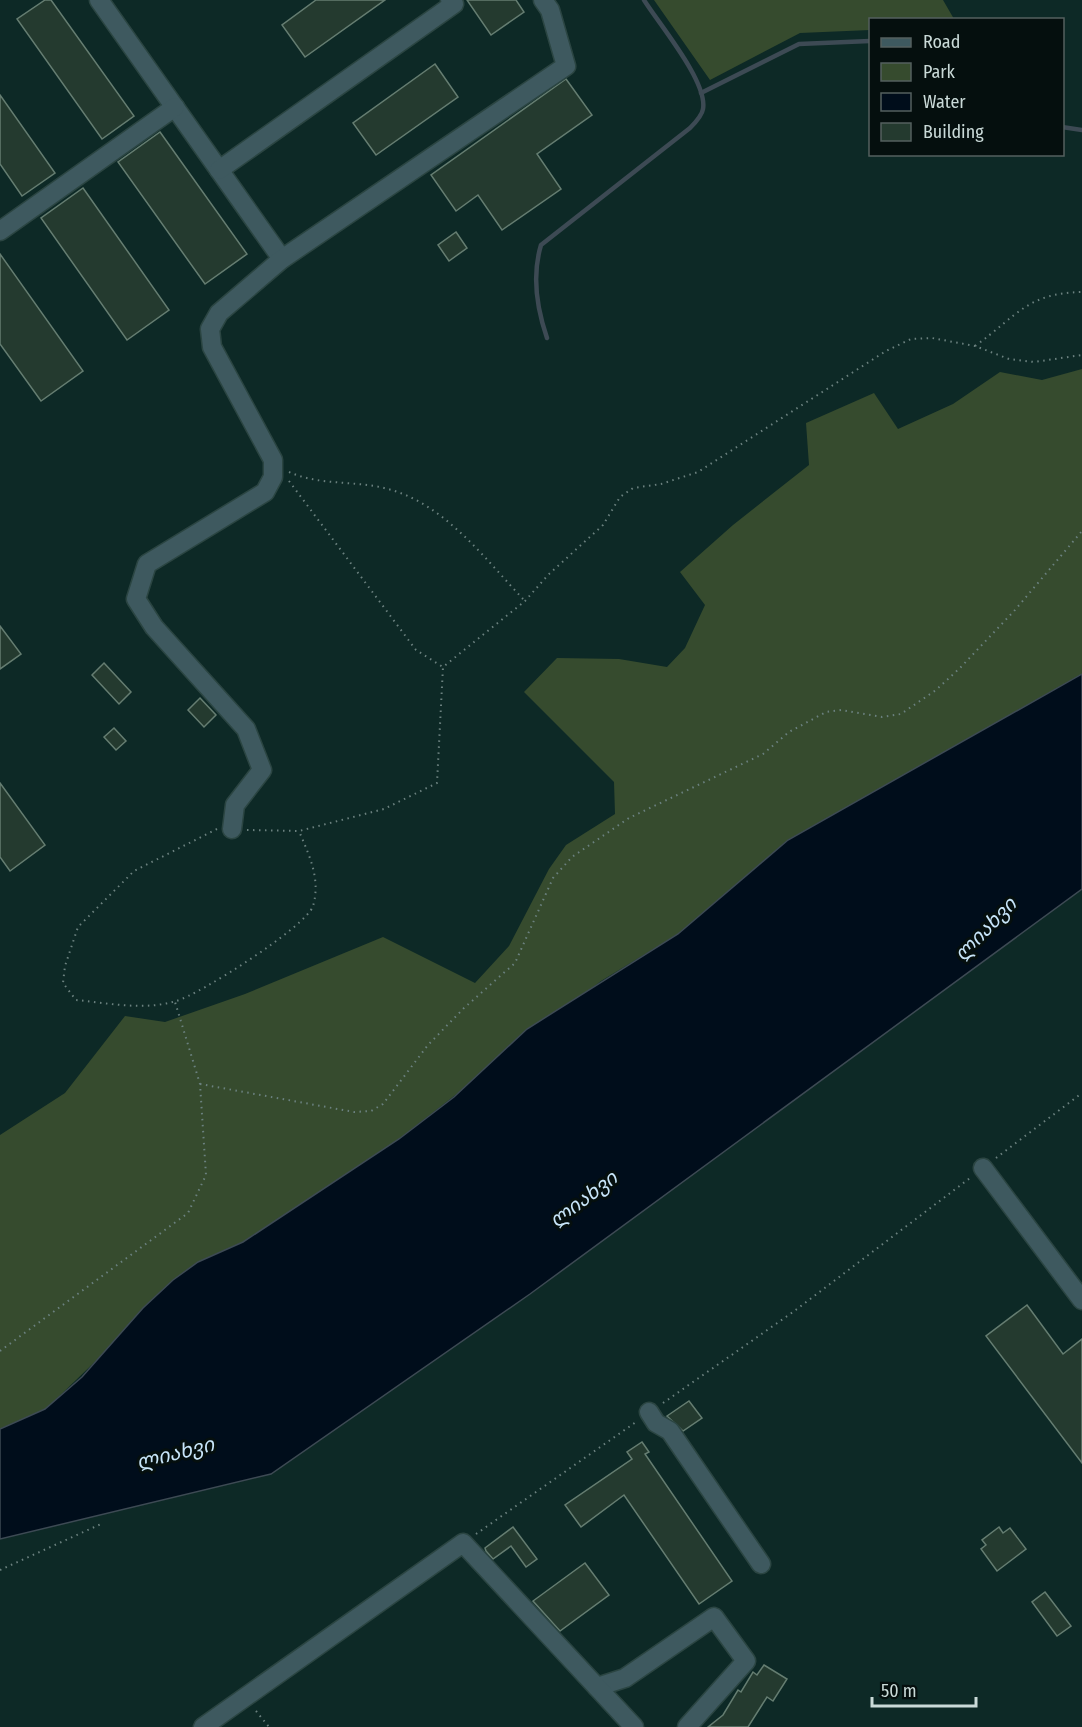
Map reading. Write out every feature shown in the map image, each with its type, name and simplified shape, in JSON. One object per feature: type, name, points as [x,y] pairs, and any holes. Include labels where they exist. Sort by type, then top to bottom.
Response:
[{"type":"street","points":[[99,0],[282,259]]},
{"type":"street","points":[[219,170],[453,4],[450,0]]},
{"type":"street","points":[[232,829],[235,805],[262,770],[246,729],[154,627],[136,599],[147,564],[265,492],[273,477],[273,460],[212,347],[210,329],[219,313],[282,259],[566,66],[550,10],[543,0]]},
{"type":"street","points":[[0,231],[175,107]]},
{"type":"street","points":[[983,1168],[1082,1300]]},
{"type":"street","points":[[650,1413],[656,1423],[670,1431],[761,1564]]},
{"type":"street","points":[[203,1727],[463,1543],[634,1727]]},
{"type":"street","points":[[597,1687],[625,1678],[714,1617],[746,1661],[687,1727]]},
{"type":"path","points":[[975,346],[1032,301],[1046,295],[1082,292]]},
{"type":"path","points":[[299,831],[315,870],[313,907],[292,931],[198,992],[175,1002],[132,1006],[76,999],[63,983],[65,966],[78,927],[134,872],[214,828],[299,831],[384,809],[437,783],[443,667],[525,601],[603,525],[620,497],[633,488],[661,484],[698,472],[886,351],[911,339],[932,338],[975,346],[1001,357],[1034,362],[1082,355]]},
{"type":"path","points":[[273,460],[290,473],[306,479],[353,482],[389,489],[415,499],[438,513],[464,536],[525,601]]},
{"type":"path","points":[[273,460],[416,650],[443,667]]},
{"type":"path","points":[[200,1084],[354,1112],[371,1111],[383,1104],[428,1045],[464,1008],[515,963],[553,878],[572,857],[629,818],[763,754],[789,732],[826,712],[841,710],[882,717],[901,714],[936,690],[960,668],[1015,610],[1082,531]]},
{"type":"path","points":[[0,1351],[188,1213],[206,1175],[200,1084],[175,1002]]},
{"type":"path","points":[[463,1543],[793,1312],[1082,1093]]},
{"type":"path","points":[[0,1570],[101,1524]]},
{"type":"path","points":[[244,1696],[269,1727]]},
{"type":"green space","points":[[654,0],[943,0],[953,18],[869,18],[869,30],[800,33],[710,80]]},
{"type":"green space","points":[[1082,369],[1082,674],[788,840],[678,934],[601,981],[399,1139],[243,1242],[198,1262],[45,1410],[0,1429],[0,1135],[65,1093],[125,1016],[165,1022],[245,994],[383,937],[475,983],[509,946],[549,869],[566,845],[615,814],[614,782],[524,692],[557,658],[619,659],[667,667],[685,648],[705,605],[680,572],[733,525],[809,465],[806,423],[874,393],[898,429],[953,404],[1000,372],[1042,380]]},
{"type":"water","name":"ლიახვი","points":[[1082,674],[1082,889],[530,1294],[271,1474],[0,1539],[0,1429],[45,1409],[82,1377],[143,1308],[173,1280],[198,1262],[243,1242],[399,1139],[454,1097],[527,1029],[678,934],[788,840]]},
{"type":"building","points":[[45,0],[51,0],[134,116],[102,139],[17,19]]},
{"type":"building","points":[[316,0],[385,0],[305,57],[282,25]]},
{"type":"building","points":[[467,0],[516,0],[524,12],[491,35]]},
{"type":"building","points":[[435,64],[458,97],[376,155],[353,123]]},
{"type":"building","points":[[566,79],[592,115],[537,154],[561,189],[502,230],[478,195],[456,211],[431,175]]},
{"type":"building","points":[[0,95],[55,173],[22,196],[0,164]]},
{"type":"building","points":[[160,132],[247,254],[205,284],[118,162]]},
{"type":"building","points":[[83,188],[169,310],[127,340],[41,218]]},
{"type":"building","points":[[456,232],[467,248],[449,261],[438,245]]},
{"type":"building","points":[[0,254],[83,371],[41,401],[0,344]]},
{"type":"building","points":[[0,626],[21,654],[0,669]]},
{"type":"building","points":[[104,663],[131,692],[119,704],[92,675]]},
{"type":"building","points":[[200,698],[216,715],[204,727],[188,710]]},
{"type":"building","points":[[114,728],[126,741],[116,750],[104,737]]},
{"type":"building","points":[[0,783],[45,845],[10,871],[0,857]]},
{"type":"building","points":[[1027,1305],[1063,1354],[1082,1339],[1082,1463],[986,1336]]},
{"type":"building","points":[[689,1401],[702,1418],[683,1431],[667,1416]]},
{"type":"building","points":[[642,1442],[649,1452],[645,1454],[732,1581],[699,1604],[624,1495],[581,1527],[565,1505],[632,1459],[627,1452]]},
{"type":"building","points":[[513,1527],[537,1559],[526,1567],[511,1546],[493,1559],[485,1548]]},
{"type":"building","points":[[999,1527],[1003,1533],[1010,1528],[1026,1549],[997,1571],[981,1549],[986,1545],[982,1540]]},
{"type":"building","points":[[585,1563],[609,1595],[560,1631],[533,1601]]},
{"type":"building","points":[[1045,1592],[1071,1626],[1057,1636],[1032,1602]]},
{"type":"building","points":[[764,1665],[787,1679],[773,1701],[767,1697],[748,1727],[708,1727],[723,1715],[738,1690],[741,1692],[753,1672],[757,1675]]},
{"type":"waterway","points":[[547,338],[536,280],[541,245],[690,128],[703,109],[703,98],[690,69],[644,0]]},
{"type":"waterway","points":[[701,93],[799,44],[869,41]]},
{"type":"waterway","points":[[1064,127],[1082,130]]}]
